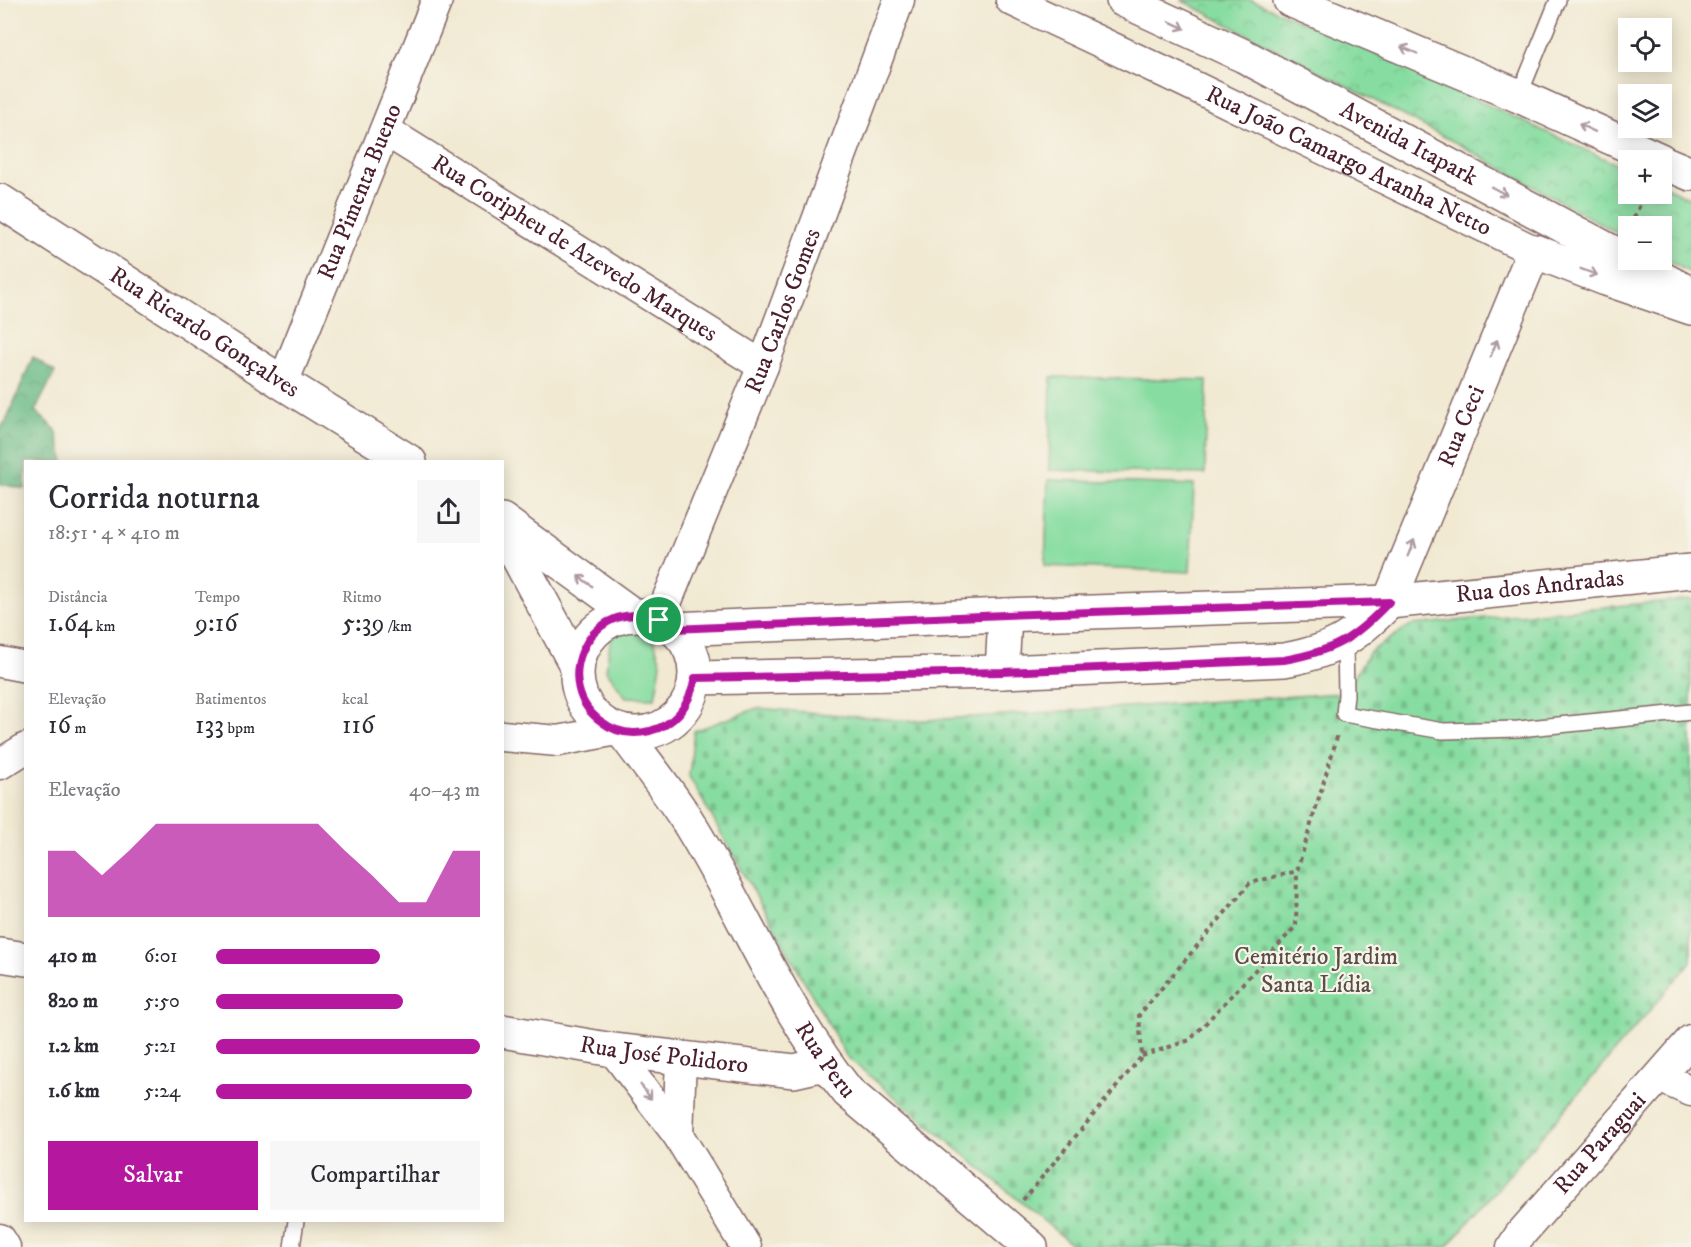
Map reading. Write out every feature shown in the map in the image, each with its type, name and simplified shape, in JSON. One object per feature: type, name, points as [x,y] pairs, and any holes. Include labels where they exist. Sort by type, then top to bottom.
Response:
[{"type":"street","name":"Rua Pimenta Bueno","points":[[283,383],[437,0]]},
{"type":"street","name":"Rua Carlos Gomes","points":[[655,621],[762,366],[899,0]]},
{"type":"street","name":"Rua João Camargo Aranha Netto","points":[[1011,0],[1534,251],[1691,308]]},
{"type":"street","name":"Avenida Itapark","points":[[1124,0],[1244,56],[1691,294]]},
{"type":"street","points":[[1290,0],[1519,96],[1637,150]]},
{"type":"street","name":"Rua Coripheu de Azevedo Marques","points":[[386,131],[762,366]]},
{"type":"street","points":[[1672,166],[1691,174]]},
{"type":"street","name":"Rua Ricardo Gonçalves","points":[[0,201],[407,460]]},
{"type":"street","name":"Rua Ceci","points":[[1389,602],[1534,251]]},
{"type":"street","points":[[504,521],[686,642],[693,660],[695,678],[684,709],[672,721],[658,729],[641,733],[620,731],[558,741],[504,736]]},
{"type":"street","points":[[504,532],[577,667]]},
{"type":"street","name":"Rua dos Andradas","points":[[655,621],[1005,615],[1389,602],[1691,571]]},
{"type":"street","points":[[695,678],[1002,672],[1284,660],[1315,655],[1345,642],[1366,626],[1389,602]]},
{"type":"street","points":[[1284,660],[1297,648],[1306,635],[1309,618],[1308,605]]},
{"type":"street","points":[[1002,672],[1005,615]]},
{"type":"street","points":[[620,731],[607,726],[591,713],[582,699],[577,684],[577,667],[581,651],[602,626],[616,618],[655,621]]},
{"type":"street","points":[[0,662],[24,667]]},
{"type":"street","points":[[558,741],[591,713]]},
{"type":"street","name":"Rua Peru","points":[[658,729],[685,817]]},
{"type":"street","name":"Rua Peru","points":[[620,731],[685,817],[790,1006],[825,1064],[848,1092],[1031,1247]]},
{"type":"street","points":[[0,764],[24,749]]},
{"type":"street","points":[[0,955],[24,959]]},
{"type":"street","name":"Rua José Polidoro","points":[[504,1031],[613,1050],[794,1071],[825,1064]]},
{"type":"street","name":"Rua Paraguai","points":[[1512,1247],[1519,1236],[1691,1040]]},
{"type":"street","points":[[613,1050],[678,1135],[746,1247]]},
{"type":"street","points":[[678,1135],[681,1059]]},
{"type":"street","points":[[1659,1077],[1691,1091]]},
{"type":"street","points":[[0,1239],[5,1247]]},
{"type":"lane","points":[[1519,96],[1558,0]]},
{"type":"lane","points":[[1345,642],[1344,714],[1443,731],[1518,729],[1691,712]]},
{"type":"lane","points":[[292,1247],[296,1222]]},
{"type":"path","points":[[1003,1222],[1142,1056],[1190,1040],[1296,926],[1297,872],[1344,714]]},
{"type":"path","points":[[1142,1056],[1139,1015],[1146,1006],[1250,883],[1297,872]]},
{"type":"green space","points":[[1181,0],[1251,0],[1375,53],[1618,165],[1618,204],[1672,204],[1672,190],[1691,199],[1691,273],[1672,263],[1672,216],[1618,216],[1618,234],[1462,146]]},
{"type":"green space","points":[[33,357],[55,372],[35,411],[56,430],[64,460],[24,460],[24,489],[0,484],[0,429],[6,421]]},
{"type":"green space","points":[[1051,377],[1207,380],[1205,474],[1049,470]]},
{"type":"green space","points":[[1048,480],[1194,485],[1190,572],[1045,566]]},
{"type":"green space","name":"Cemitério Jardim Santa Lídia","points":[[1691,599],[1691,962],[1447,1247],[1075,1247],[847,1057],[689,776],[694,731],[757,708],[912,721],[1343,693],[1370,652],[1411,625]]},
{"type":"green space","points":[[634,615],[653,637],[661,664],[655,698],[626,697],[606,670],[611,636],[622,618]]},
{"type":"route","points":[[1389,602],[1366,626],[1345,642],[1315,655],[1284,660],[1002,672],[695,678],[684,709],[672,721],[658,729],[641,733],[623,732],[607,726],[591,713],[582,699],[577,684],[577,667],[581,651],[602,626],[616,618],[642,615],[659,620],[673,629],[1389,602]]}]
